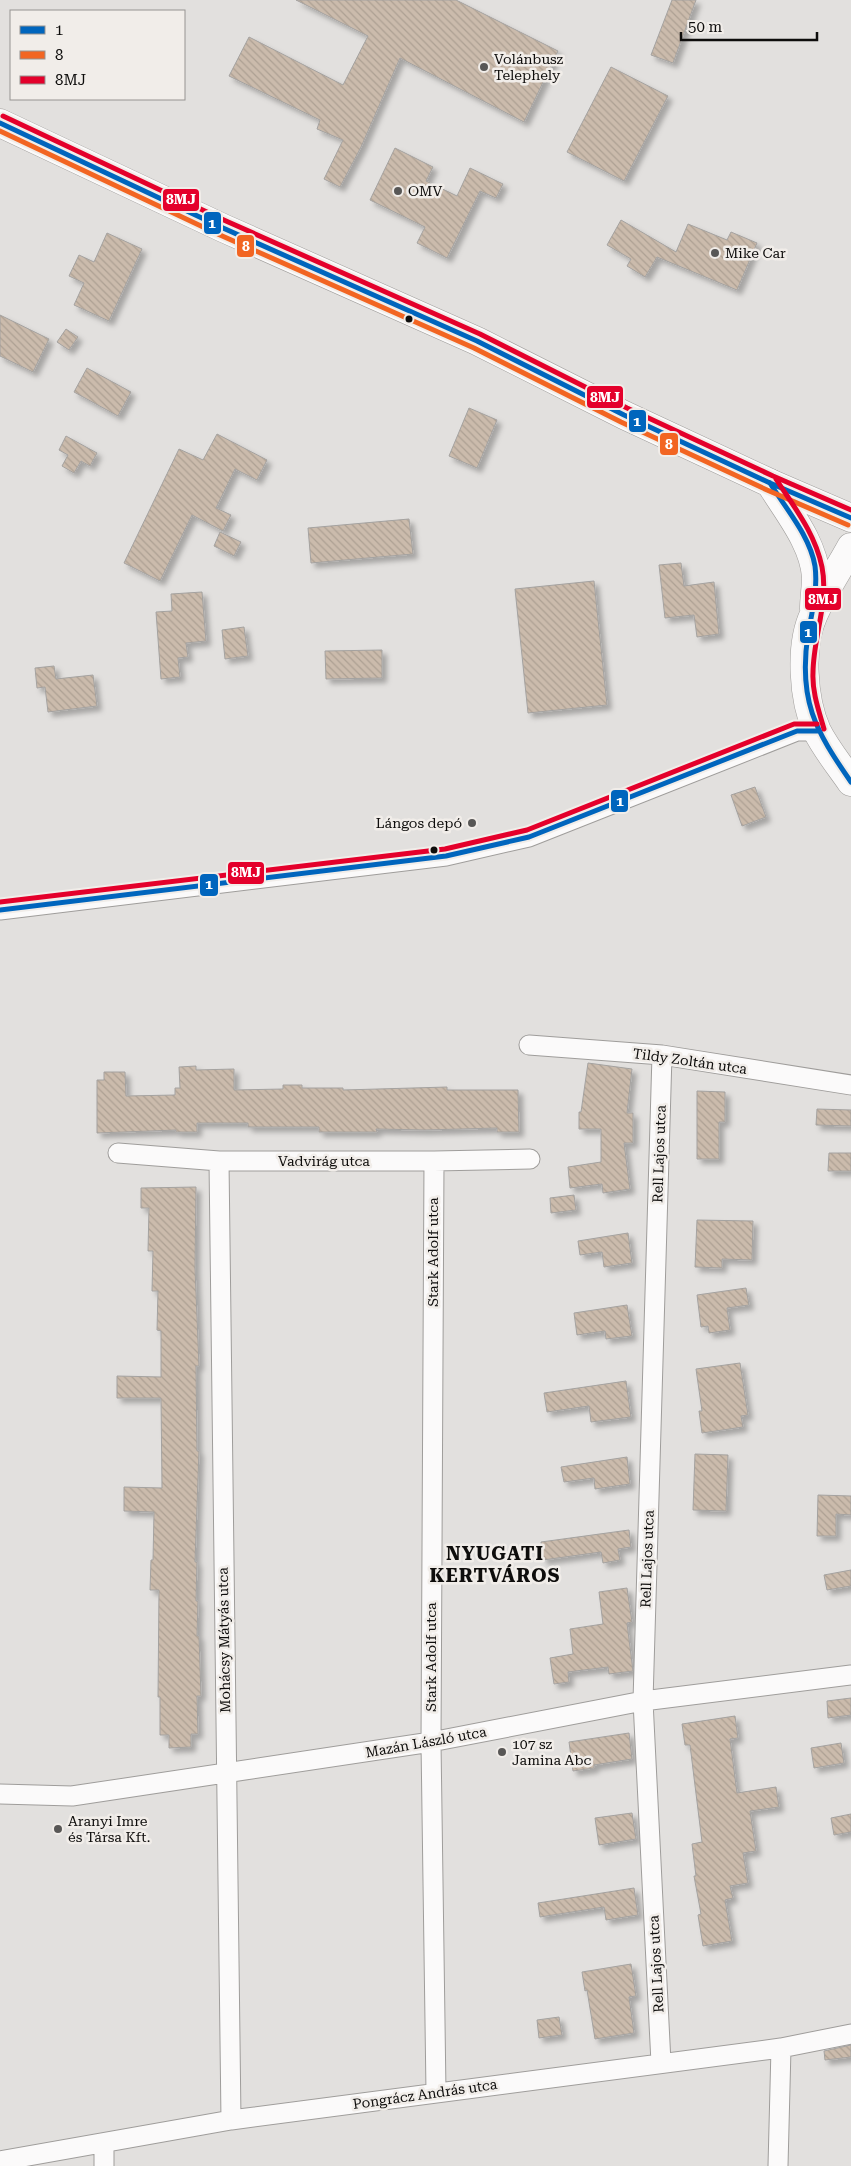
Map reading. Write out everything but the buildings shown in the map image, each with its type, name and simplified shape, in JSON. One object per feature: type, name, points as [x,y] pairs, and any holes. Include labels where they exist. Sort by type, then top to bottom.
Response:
[{"type":"main road","points":[[0,123],[223,228],[477,341],[624,415],[770,483],[851,518]]},
{"type":"main road","points":[[770,483],[798,528],[812,555],[816,577],[813,615],[808,633],[804,672],[808,699],[817,731],[851,782]]},
{"type":"main road","points":[[813,615],[851,546]]},
{"type":"street","points":[[0,910],[446,856],[490,847],[529,837],[797,731],[817,731]]},
{"type":"street","name":"Tildy Zoltán utca","points":[[529,1045],[662,1055],[851,1085]]},
{"type":"street","name":"Rell Lajos utca","points":[[661,2063],[644,1701],[662,1055]]},
{"type":"street","name":"Vadvirág utca","points":[[118,1153],[220,1161],[530,1159]]},
{"type":"street","name":"Mohácsy Mátyás utca","points":[[220,1161],[225,1774],[231,2120]]},
{"type":"street","name":"Stark Adolf utca","points":[[434,1161],[431,1742],[436,2092]]},
{"type":"street","name":"Mazán László utca","points":[[0,1794],[72,1796],[431,1742],[644,1701],[851,1675]]},
{"type":"street","name":"Pongrácz András utca","points":[[0,2161],[231,2120],[781,2048],[851,2034]]},
{"type":"street","points":[[778,2166],[781,2048]]},
{"type":"street","points":[[104,2143],[104,2166]]},
{"type":"transit line","name":"8MJ","points":[[3,116],[226,221],[480,334],[627,408],[851,510]]},
{"type":"transit line","name":"1","points":[[0,123],[223,228],[477,341],[624,415],[770,483],[851,518]]},
{"type":"transit line","name":"8","points":[[0,131],[220,235],[474,348],[621,422],[767,490],[848,525]]},
{"type":"transit line","name":"8MJ","points":[[776,479],[809,532],[822,567],[824,593],[815,647],[813,680],[816,701],[824,729]]},
{"type":"transit line","name":"1","points":[[770,483],[803,533],[815,566],[816,583],[808,634],[805,678],[812,713],[819,730],[851,782]]},
{"type":"transit line","name":"8MJ","points":[[0,902],[445,849],[527,830],[794,724],[817,724]]},
{"type":"transit line","name":"1","points":[[0,910],[446,856],[529,837],[797,731],[817,731]]},
{"type":"place","name":"Volánbusz Telephely","points":[[484,67]]},
{"type":"place","name":"OMV","points":[[398,191]]},
{"type":"place","name":"Mike Car","points":[[715,253]]},
{"type":"place","name":"Lángos depó","points":[[472,823]]},
{"type":"place","name":"107 sz Jamina Abc","points":[[502,1752]]},
{"type":"place","name":"Aranyi Imre és Társa Kft.","points":[[58,1829]]},
{"type":"district","name":"NYUGATI KERTVÁROS","points":[[495,1564]]}]
